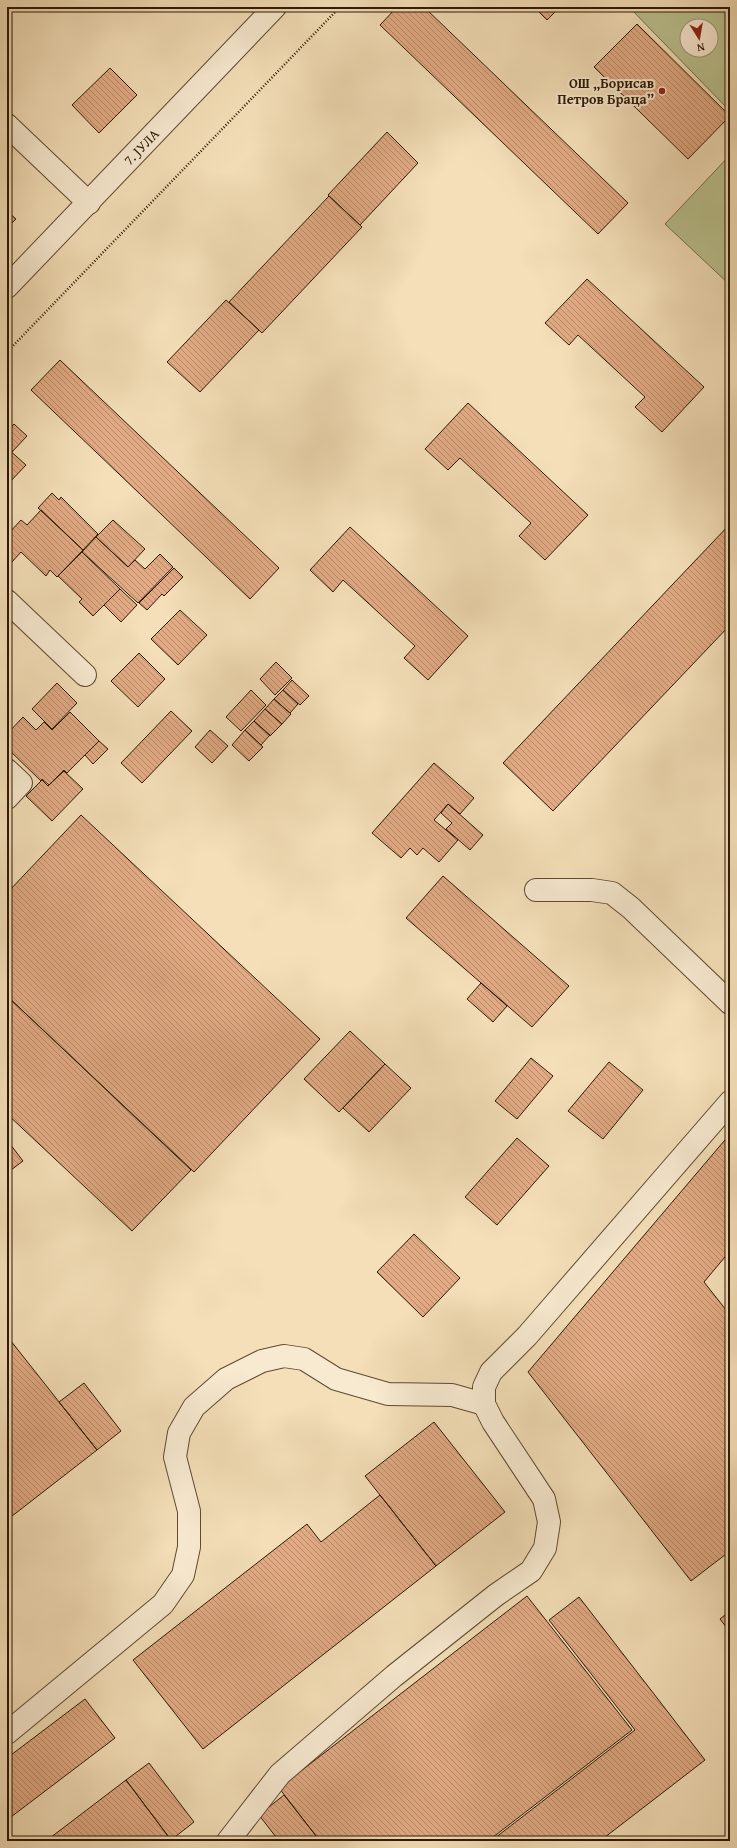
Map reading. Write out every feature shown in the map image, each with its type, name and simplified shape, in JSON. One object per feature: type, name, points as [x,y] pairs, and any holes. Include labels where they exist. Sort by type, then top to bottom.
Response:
[{"type":"street","name":"7. ЈУЛА","points":[[7,287],[275,7]]},
{"type":"street","points":[[7,125],[89,203]]},
{"type":"street","points":[[7,601],[85,675]]},
{"type":"street","points":[[7,770],[21,783],[7,798]]},
{"type":"street","points":[[536,890],[592,890],[612,893],[631,908],[730,1003]]},
{"type":"street","points":[[228,1841],[280,1774],[394,1676],[496,1595],[531,1571],[545,1548],[549,1522],[544,1499],[493,1422],[484,1404],[484,1387],[491,1372],[527,1336],[730,1102]]},
{"type":"street","points":[[7,1733],[162,1604],[183,1575],[189,1547],[189,1511],[175,1457],[179,1433],[194,1408],[226,1380],[262,1361],[284,1356],[304,1359],[336,1379],[388,1394],[452,1395],[484,1404]]},
{"type":"path","points":[[7,352],[340,7]]},
{"type":"green space","points":[[629,7],[730,7],[730,104],[726,107]]},
{"type":"green space","points":[[730,155],[730,285],[665,224]]},
{"type":"building","points":[[397,7],[424,7],[628,203],[598,234],[380,25]]},
{"type":"building","points":[[534,7],[560,7],[547,20]]},
{"type":"building","name":"ОШ „Борисав Петров Браца”","points":[[637,24],[730,116],[688,159],[594,67]]},
{"type":"building","points":[[110,68],[137,95],[99,133],[72,105]]},
{"type":"building","points":[[387,132],[418,163],[360,225],[328,195]]},
{"type":"building","points":[[329,196],[362,227],[262,333],[229,302]]},
{"type":"building","points":[[7,211],[16,219],[7,228]]},
{"type":"building","points":[[587,279],[704,387],[662,432],[635,407],[645,397],[578,335],[569,345],[545,323]]},
{"type":"building","points":[[226,300],[259,330],[200,392],[167,362]]},
{"type":"building","points":[[60,360],[279,568],[250,599],[31,390]]},
{"type":"building","points":[[468,403],[588,515],[545,560],[519,536],[531,523],[460,458],[448,470],[425,449]]},
{"type":"building","points":[[14,424],[27,436],[12,452],[7,448],[7,432]]},
{"type":"building","points":[[7,448],[26,465],[7,485]]},
{"type":"building","points":[[52,493],[59,500],[61,497],[98,534],[83,550],[38,508]]},
{"type":"building","points":[[41,510],[83,550],[57,577],[50,570],[46,576],[21,552],[11,563],[7,559],[7,535],[21,520],[27,525]]},
{"type":"building","points":[[113,520],[145,549],[128,567],[96,537]]},
{"type":"building","points":[[730,524],[730,625],[553,811],[503,763]]},
{"type":"building","points":[[350,527],[468,636],[428,680],[404,658],[415,646],[343,580],[333,592],[310,570]]},
{"type":"building","points":[[96,537],[128,567],[135,560],[145,569],[160,554],[173,567],[138,603],[82,552]]},
{"type":"building","points":[[82,552],[120,589],[93,616],[79,602],[82,599],[58,576]]},
{"type":"building","points":[[174,568],[183,577],[164,596],[162,594],[147,610],[139,603]]},
{"type":"building","points":[[120,589],[137,605],[121,622],[104,605]]},
{"type":"building","points":[[180,610],[207,635],[178,665],[151,639]]},
{"type":"building","points":[[139,653],[165,679],[138,707],[111,681]]},
{"type":"building","points":[[276,662],[292,678],[275,695],[260,679]]},
{"type":"building","points":[[292,680],[309,696],[300,705],[283,690]]},
{"type":"building","points":[[57,683],[77,703],[52,729],[32,709]]},
{"type":"building","points":[[251,690],[266,705],[241,731],[226,717]]},
{"type":"building","points":[[283,690],[298,704],[290,713],[274,699]]},
{"type":"building","points":[[274,699],[291,714],[282,724],[265,709]]},
{"type":"building","points":[[265,709],[282,724],[270,736],[254,721]]},
{"type":"building","points":[[171,711],[192,731],[142,783],[121,763]]},
{"type":"building","points":[[70,712],[99,741],[67,773],[64,770],[49,785],[42,779],[41,781],[7,748],[7,734],[23,717],[36,730],[44,722],[52,730]]},
{"type":"building","points":[[254,721],[270,735],[261,745],[245,730]]},
{"type":"building","points":[[210,730],[228,746],[212,763],[195,747]]},
{"type":"building","points":[[245,730],[263,747],[249,761],[232,745]]},
{"type":"building","points":[[99,741],[108,749],[93,764],[85,755]]},
{"type":"building","points":[[434,763],[474,798],[460,814],[448,804],[434,820],[458,840],[439,862],[423,848],[417,855],[410,848],[401,858],[372,833]]},
{"type":"building","points":[[64,771],[83,789],[52,821],[26,796],[42,780],[48,786]]},
{"type":"building","points":[[448,804],[483,835],[470,850],[446,829],[452,823],[441,813]]},
{"type":"building","points":[[81,815],[320,1039],[194,1172],[7,996],[7,893]]},
{"type":"building","points":[[443,876],[569,986],[532,1027],[406,918]]},
{"type":"building","points":[[481,983],[507,1006],[493,1022],[467,999]]},
{"type":"building","points":[[7,996],[191,1170],[132,1231],[7,1114]]},
{"type":"building","points":[[350,1031],[385,1064],[339,1112],[304,1079]]},
{"type":"building","points":[[531,1058],[553,1076],[517,1119],[495,1101]]},
{"type":"building","points":[[609,1062],[643,1090],[603,1139],[568,1111]]},
{"type":"building","points":[[385,1064],[411,1088],[369,1132],[343,1108]]},
{"type":"building","points":[[730,1134],[730,1251],[704,1282],[730,1315],[730,1551],[691,1581],[528,1372]]},
{"type":"building","points":[[517,1138],[549,1166],[497,1225],[465,1197]]},
{"type":"building","points":[[7,1140],[23,1161],[7,1173]]},
{"type":"building","points":[[414,1234],[460,1278],[423,1317],[377,1272]]},
{"type":"building","points":[[7,1336],[97,1450],[7,1520]]},
{"type":"building","points":[[84,1383],[121,1431],[97,1450],[59,1402]]},
{"type":"building","points":[[434,1422],[505,1512],[436,1566],[365,1476]]},
{"type":"building","points":[[380,1495],[436,1566],[203,1749],[133,1660],[307,1524],[321,1542]]},
{"type":"building","points":[[527,1596],[632,1730],[488,1841],[320,1841],[279,1788]]},
{"type":"building","points":[[579,1597],[705,1760],[600,1841],[491,1841],[635,1730],[549,1620]]},
{"type":"building","points":[[730,1611],[730,1632],[720,1619]]},
{"type":"building","points":[[85,1699],[115,1738],[7,1820],[7,1758]]},
{"type":"building","points":[[149,1763],[194,1822],[171,1840],[126,1780]]},
{"type":"building","points":[[126,1780],[171,1840],[170,1841],[46,1841]]},
{"type":"building","points":[[284,1795],[320,1841],[279,1841],[259,1815]]},
{"type":"place","name":"ОШ „Борисав Петров Браца”","points":[[662,91]]}]
